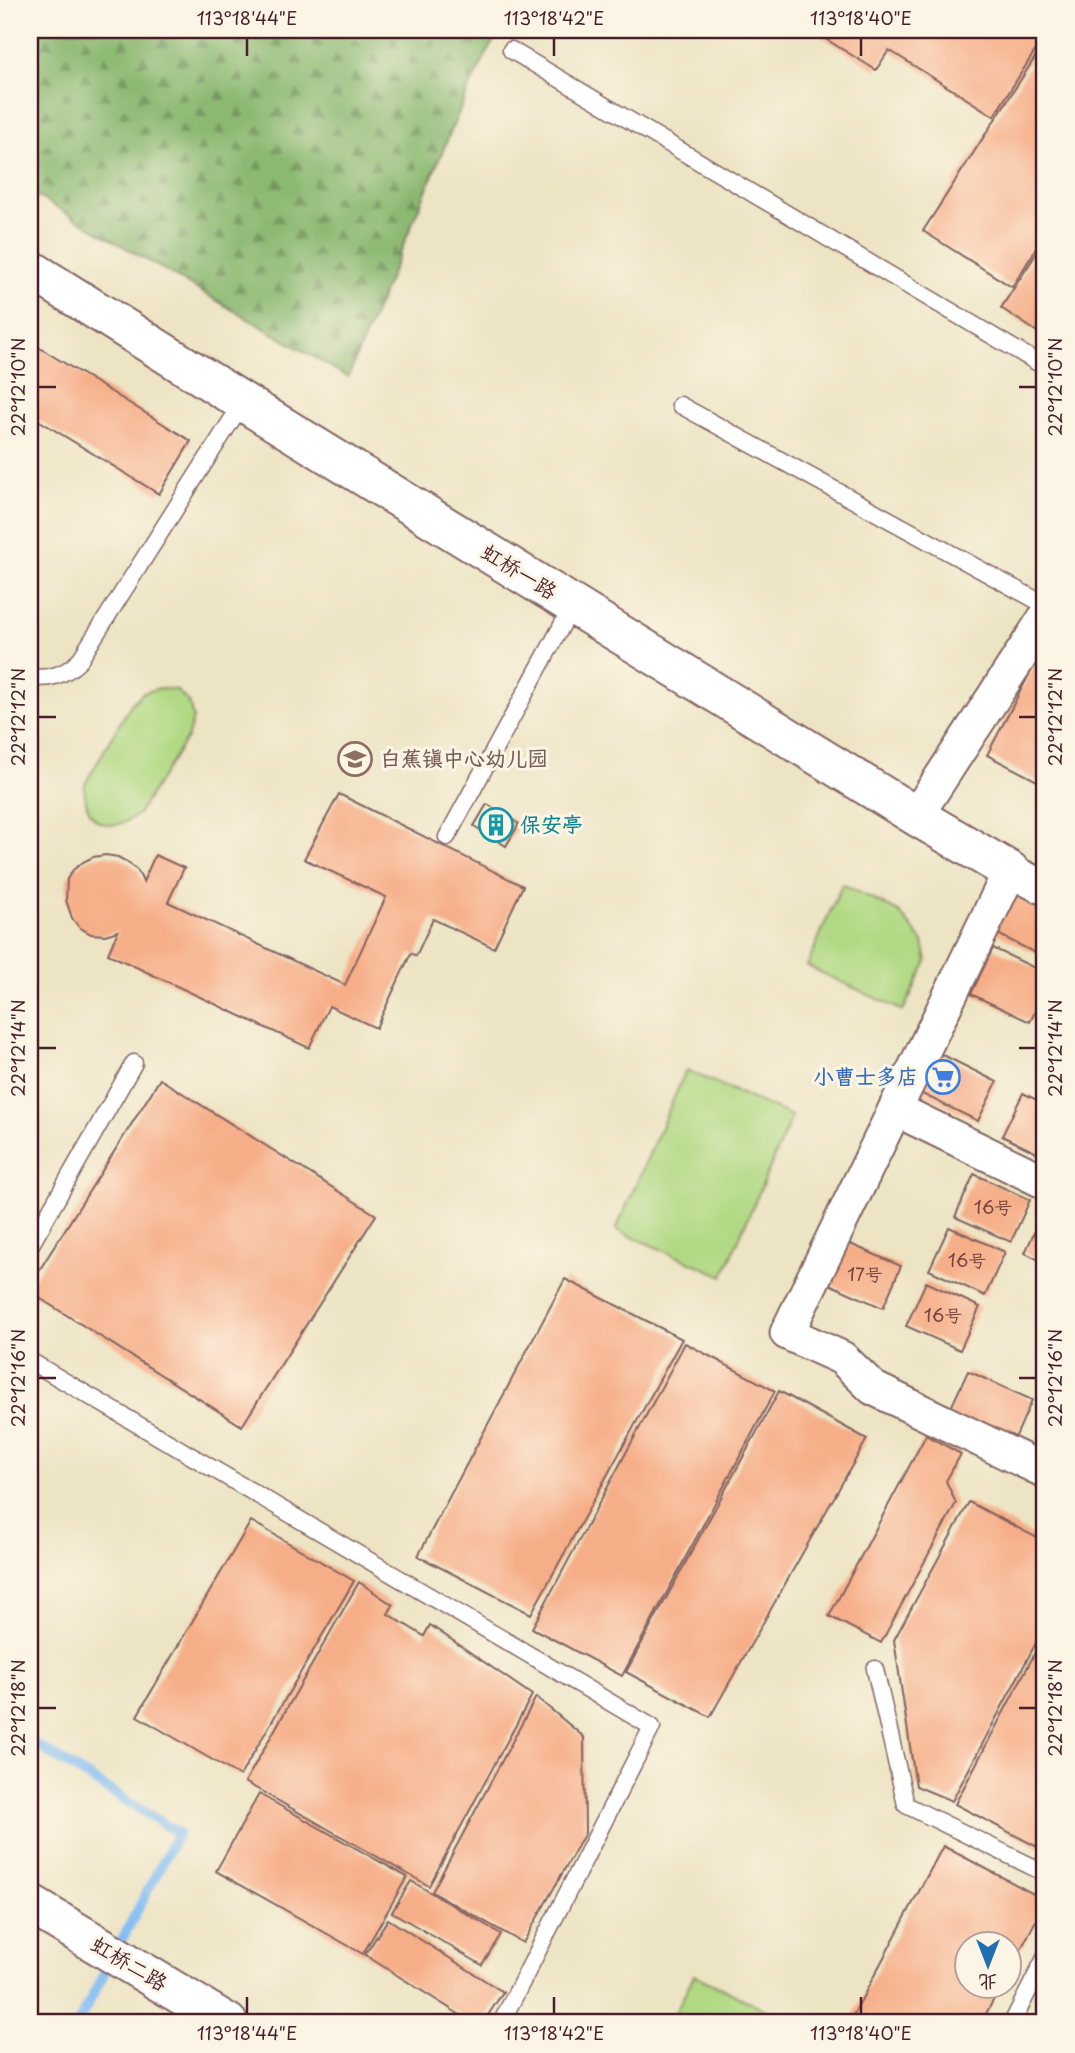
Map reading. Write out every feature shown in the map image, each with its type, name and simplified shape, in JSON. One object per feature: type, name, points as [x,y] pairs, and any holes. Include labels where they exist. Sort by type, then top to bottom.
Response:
[{"type":"street","name":"虹桥一路","points":[[30,269],[916,816],[1010,871]]},
{"type":"street","points":[[916,816],[1045,618]]},
{"type":"street","points":[[1045,888],[1010,871],[787,1334],[842,1358],[873,1388],[1045,1471]]},
{"type":"street","points":[[895,1110],[1045,1182]]},
{"type":"street","name":"虹桥二路","points":[[30,1904],[228,2023]]},
{"type":"lane","points":[[511,51],[1045,368]]},
{"type":"lane","points":[[30,677],[54,677],[71,669],[79,661],[243,402]]},
{"type":"lane","points":[[680,405],[1045,605]]},
{"type":"lane","points":[[446,837],[573,605]]},
{"type":"lane","points":[[30,1246],[134,1063]]},
{"type":"lane","points":[[30,1362],[652,1727],[501,2023]]},
{"type":"lane","points":[[875,1669],[906,1805],[1045,1874]]},
{"type":"lane","points":[[1012,2023],[1045,1958]]},
{"type":"green space","points":[[30,30],[499,30],[469,88],[348,377],[30,192]]},
{"type":"green space","points":[[160,688],[176,690],[189,702],[193,718],[188,736],[138,814],[117,824],[99,822],[88,808],[85,784],[131,704],[143,693]]},
{"type":"green space","points":[[842,884],[899,912],[923,942],[927,961],[903,1011],[807,966]]},
{"type":"green space","points":[[686,1070],[792,1116],[723,1276],[616,1230]]},
{"type":"green space","points":[[694,1975],[793,2023],[670,2023]]},
{"type":"building","points":[[811,30],[1045,30],[1045,35],[994,116],[889,50],[876,70]]},
{"type":"building","points":[[1045,42],[1045,235],[1012,287],[923,231]]},
{"type":"building","points":[[1045,240],[1045,337],[1001,308]]},
{"type":"building","points":[[30,342],[191,441],[159,494],[30,415]]},
{"type":"building","points":[[1045,644],[1045,785],[987,755]]},
{"type":"building","points":[[339,794],[523,886],[494,948],[433,919],[416,956],[411,953],[376,1028],[329,1006],[309,1048],[108,954],[118,931],[105,935],[91,934],[79,927],[72,918],[66,900],[67,879],[83,862],[106,855],[118,857],[138,871],[143,882],[155,855],[184,868],[168,902],[345,985],[386,897],[304,859]]},
{"type":"building","name":"保安亭","points":[[487,804],[519,824],[506,846],[474,826]]},
{"type":"building","points":[[1016,888],[1045,903],[1045,958],[994,932]]},
{"type":"building","points":[[993,948],[1045,973],[1045,992],[1030,1022],[971,994]]},
{"type":"building","points":[[937,1052],[997,1082],[978,1121],[918,1092]]},
{"type":"building","points":[[160,1079],[376,1215],[242,1426],[30,1292],[30,1285]]},
{"type":"building","points":[[1023,1093],[1045,1104],[1045,1157],[1002,1136]]},
{"type":"building","points":[[974,1174],[1030,1200],[1011,1242],[955,1217]]},
{"type":"building","points":[[1045,1208],[1045,1263],[1025,1253]]},
{"type":"building","points":[[949,1227],[1005,1252],[985,1296],[929,1270]]},
{"type":"building","points":[[848,1243],[901,1266],[883,1308],[829,1284]]},
{"type":"building","points":[[565,1279],[682,1339],[531,1614],[418,1556]]},
{"type":"building","points":[[926,1282],[980,1307],[960,1350],[906,1326]]},
{"type":"building","points":[[685,1343],[775,1391],[622,1676],[532,1628]]},
{"type":"building","points":[[968,1371],[1032,1400],[1013,1443],[948,1414]]},
{"type":"building","points":[[779,1391],[867,1439],[710,1717],[626,1672]]},
{"type":"building","points":[[1045,1425],[1045,1464],[1030,1457]]},
{"type":"building","points":[[926,1435],[961,1454],[946,1481],[956,1503],[881,1643],[829,1616]]},
{"type":"building","points":[[969,1502],[1045,1542],[1045,1626],[952,1801],[916,1786],[894,1640]]},
{"type":"building","points":[[251,1521],[354,1581],[240,1776],[137,1716]]},
{"type":"building","points":[[359,1582],[393,1605],[388,1614],[424,1636],[430,1625],[532,1695],[429,1886],[245,1782]]},
{"type":"building","points":[[1045,1634],[1045,1851],[955,1804]]},
{"type":"building","points":[[536,1697],[584,1737],[585,1833],[523,1943],[432,1892]]},
{"type":"building","points":[[259,1794],[407,1877],[363,1954],[216,1871]]},
{"type":"building","points":[[943,1846],[1045,1900],[1023,1945],[1023,1930],[953,1930],[953,2000],[993,2000],[981,2023],[849,2023]]},
{"type":"building","points":[[411,1881],[501,1934],[482,1965],[392,1912]]},
{"type":"building","points":[[388,1919],[503,1992],[483,2023],[473,2023],[365,1955]]},
{"type":"waterway","points":[[30,1741],[178,1833],[78,2023]]},
{"type":"place","name":"白蕉镇中心幼儿园","points":[[355,759]]},
{"type":"place","name":"保安亭","points":[[496,825]]},
{"type":"place","name":"小曹士多店","points":[[943,1077]]}]
